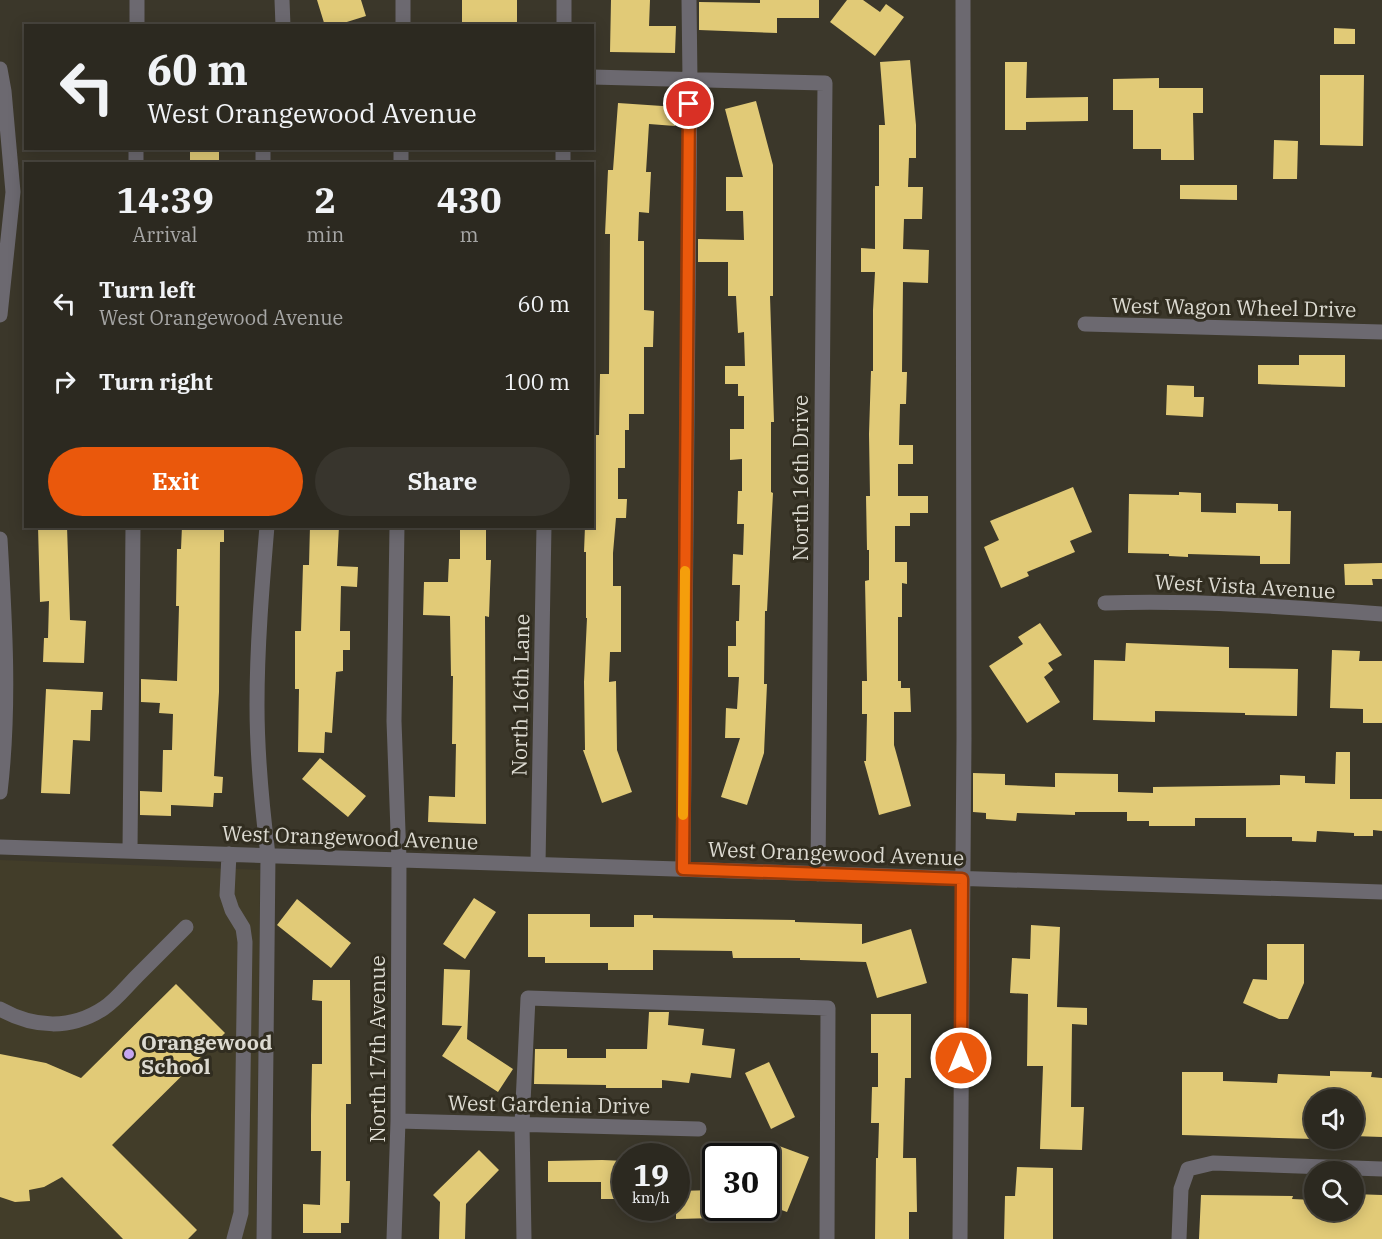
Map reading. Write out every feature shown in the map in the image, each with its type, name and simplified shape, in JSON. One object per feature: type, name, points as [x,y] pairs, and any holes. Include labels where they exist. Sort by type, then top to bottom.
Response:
[{"type":"street","points":[[137,0],[137,24]]},
{"type":"street","points":[[282,0],[283,24]]},
{"type":"street","points":[[403,0],[403,24]]},
{"type":"street","points":[[564,0],[564,24]]},
{"type":"street","points":[[683,869],[689,0]]},
{"type":"street","points":[[960,1239],[964,738],[963,0]]},
{"type":"street","points":[[0,69],[13,192],[0,315]]},
{"type":"street","points":[[594,77],[690,79]]},
{"type":"street","name":"North 16th Drive","points":[[690,79],[825,82],[818,873]]},
{"type":"street","name":"West Wagon Wheel Drive","points":[[1084,324],[1382,332]]},
{"type":"street","points":[[130,851],[133,528]]},
{"type":"street","points":[[264,1239],[268,855],[257,706],[260,611],[267,528]]},
{"type":"street","name":"North 17th Avenue","points":[[394,1239],[398,1121],[399,859],[394,721],[397,528]]},
{"type":"street","name":"North 16th Lane","points":[[538,864],[544,528]]},
{"type":"street","points":[[0,539],[7,666],[5,752],[0,792]]},
{"type":"street","name":"West Vista Avenue","points":[[1105,603],[1149,602],[1269,606],[1382,614]]},
{"type":"street","name":"West Orangewood Avenue","points":[[0,847],[1382,892]]},
{"type":"street","points":[[229,854],[227,895],[232,910],[243,928],[245,942],[241,1213],[234,1239]]},
{"type":"street","points":[[0,1009],[16,1018],[32,1023],[67,1024],[86,1018],[106,1007],[186,927]]},
{"type":"street","points":[[524,1239],[522,1124],[528,998],[828,1008],[827,1239]]},
{"type":"street","name":"West Gardenia Drive","points":[[398,1121],[699,1128]]},
{"type":"street","points":[[1179,1239],[1181,1189],[1188,1169],[1213,1163],[1382,1169]]},
{"type":"shaded area","name":"Orangewood School","points":[[0,860],[260,870],[256,1239],[0,1239]]},
{"type":"building","points":[[317,0],[361,0],[366,16],[340,24],[324,24]]},
{"type":"building","points":[[462,0],[517,0],[517,24],[462,24]]},
{"type":"building","points":[[611,0],[650,0],[649,26],[676,26],[675,53],[610,52]]},
{"type":"building","points":[[760,0],[819,0],[819,18],[777,18],[777,33],[699,30],[699,2],[760,3]]},
{"type":"building","points":[[847,0],[863,0],[880,12],[886,4],[904,17],[875,56],[830,22]]},
{"type":"building","points":[[1334,28],[1355,29],[1355,44],[1334,44]]},
{"type":"building","points":[[910,60],[916,125],[916,158],[909,158],[908,187],[923,187],[922,219],[904,219],[903,249],[929,250],[928,283],[903,282],[902,372],[907,372],[906,404],[900,404],[899,445],[913,445],[913,464],[898,464],[898,496],[928,496],[928,513],[910,513],[910,526],[895,526],[895,562],[907,562],[907,584],[902,583],[902,617],[898,617],[898,681],[901,681],[901,688],[910,688],[911,712],[894,712],[894,745],[911,806],[879,815],[864,761],[866,761],[867,714],[862,714],[862,681],[867,681],[865,581],[869,580],[869,550],[867,550],[866,496],[870,496],[869,434],[875,272],[861,272],[861,248],[875,249],[875,186],[879,186],[879,125],[885,125],[880,62]]},
{"type":"building","points":[[1005,62],[1027,62],[1026,98],[1088,97],[1088,121],[1026,122],[1026,130],[1005,130]]},
{"type":"building","points":[[1320,75],[1364,75],[1363,146],[1320,145]]},
{"type":"building","points":[[1159,78],[1159,88],[1203,88],[1203,113],[1193,113],[1194,160],[1161,160],[1161,149],[1133,149],[1133,110],[1113,110],[1113,79]]},
{"type":"building","points":[[756,101],[773,165],[773,296],[770,296],[774,422],[771,422],[771,492],[773,493],[767,611],[765,611],[764,684],[767,684],[764,753],[747,805],[721,797],[740,738],[725,738],[726,708],[737,709],[739,677],[728,677],[728,646],[736,646],[740,585],[732,585],[733,554],[743,555],[744,524],[737,524],[738,491],[742,491],[742,459],[730,460],[730,429],[744,429],[744,396],[738,396],[738,384],[725,384],[725,366],[745,366],[744,332],[738,333],[736,296],[728,296],[728,262],[698,262],[698,239],[744,240],[743,211],[726,211],[726,177],[743,177],[725,109]]},
{"type":"building","points":[[618,103],[677,107],[675,126],[649,124],[646,172],[651,172],[649,213],[639,212],[638,241],[644,241],[644,310],[654,311],[653,347],[644,347],[644,414],[629,414],[629,430],[625,430],[625,468],[618,468],[618,499],[627,499],[626,518],[616,518],[613,553],[613,586],[621,586],[621,652],[610,652],[609,682],[616,681],[617,750],[632,792],[602,803],[583,750],[585,750],[584,682],[587,618],[586,552],[584,552],[585,528],[594,528],[594,435],[599,435],[600,374],[609,374],[610,234],[605,234],[608,170],[613,170]]},
{"type":"building","points":[[1274,140],[1298,141],[1297,179],[1273,179]]},
{"type":"building","points":[[190,150],[219,150],[219,162],[190,162]]},
{"type":"building","points":[[1180,185],[1237,185],[1237,200],[1180,199]]},
{"type":"building","points":[[1299,355],[1345,355],[1345,387],[1258,384],[1258,365],[1299,365]]},
{"type":"building","points":[[1167,385],[1194,386],[1194,397],[1204,397],[1203,417],[1166,415]]},
{"type":"building","points":[[1073,487],[1092,532],[1070,541],[1075,552],[1027,572],[1029,576],[1001,588],[984,547],[999,540],[990,521]]},
{"type":"building","points":[[1179,492],[1201,493],[1201,512],[1236,513],[1236,503],[1278,504],[1278,511],[1291,511],[1290,564],[1260,564],[1260,556],[1188,554],[1188,557],[1128,553],[1129,494],[1179,495]]},
{"type":"building","points":[[38,528],[67,528],[70,620],[86,621],[84,663],[43,662],[44,638],[48,638],[49,601],[40,602]]},
{"type":"building","points":[[182,528],[224,528],[224,542],[220,542],[219,692],[214,776],[223,777],[222,793],[214,793],[213,807],[171,805],[171,816],[140,815],[140,791],[162,792],[163,750],[172,750],[173,714],[159,713],[160,703],[141,702],[141,679],[177,681],[179,606],[176,606],[177,549],[181,549]]},
{"type":"building","points":[[310,528],[339,528],[337,566],[358,567],[357,587],[341,586],[340,631],[350,631],[350,650],[343,650],[343,671],[336,672],[332,733],[325,732],[324,753],[298,752],[299,689],[295,689],[295,631],[301,631],[303,565],[309,565]]},
{"type":"building","points":[[460,528],[486,528],[486,560],[491,560],[489,617],[485,616],[486,824],[428,822],[429,796],[455,797],[456,744],[452,744],[453,676],[451,676],[450,616],[423,615],[424,582],[448,582],[449,559],[460,559]]},
{"type":"building","points":[[1382,563],[1382,579],[1372,579],[1373,585],[1345,585],[1344,564]]},
{"type":"building","points":[[1040,623],[1062,655],[1048,663],[1053,670],[1044,677],[1060,702],[1027,723],[989,666],[1023,644],[1018,637]]},
{"type":"building","points":[[1126,643],[1229,647],[1229,668],[1298,669],[1297,716],[1155,711],[1155,722],[1093,720],[1094,660],[1125,661]]},
{"type":"building","points":[[1332,650],[1360,651],[1359,661],[1382,661],[1382,723],[1363,723],[1363,709],[1330,708]]},
{"type":"building","points":[[46,689],[103,692],[102,710],[91,710],[90,741],[73,740],[70,794],[41,793]]},
{"type":"building","points":[[1336,752],[1350,752],[1350,799],[1382,799],[1382,831],[1373,830],[1373,836],[1317,831],[1316,842],[1292,841],[1292,837],[1246,837],[1246,818],[1195,818],[1195,826],[1149,826],[1149,821],[1127,821],[1127,812],[1075,812],[1075,815],[1017,813],[1016,821],[986,819],[986,813],[973,812],[973,773],[1005,774],[1005,785],[1055,787],[1055,773],[1118,774],[1118,792],[1153,793],[1153,787],[1280,785],[1280,775],[1305,776],[1305,783],[1335,784]]},
{"type":"building","points":[[320,758],[366,796],[348,817],[302,779]]},
{"type":"building","points":[[474,898],[496,912],[465,959],[443,944]]},
{"type":"building","points":[[297,899],[351,943],[331,968],[277,925]]},
{"type":"building","points":[[528,914],[590,914],[590,927],[634,927],[634,915],[653,915],[653,918],[795,920],[795,922],[862,924],[862,944],[911,929],[927,983],[877,998],[866,962],[800,960],[800,958],[733,958],[732,951],[653,950],[653,970],[608,970],[608,963],[545,963],[545,957],[528,957]]},
{"type":"building","points":[[1031,925],[1060,927],[1057,1007],[1087,1008],[1087,1025],[1072,1024],[1071,1107],[1084,1107],[1082,1150],[1040,1149],[1043,1066],[1027,1066],[1028,994],[1010,993],[1012,958],[1030,959]]},
{"type":"building","points":[[1267,944],[1304,944],[1304,983],[1288,1019],[1279,1019],[1243,1003],[1253,979],[1267,980]]},
{"type":"building","points":[[444,969],[470,970],[467,1039],[513,1069],[498,1092],[442,1056],[462,1026],[442,1025]]},
{"type":"building","points":[[313,980],[350,980],[351,1104],[346,1104],[346,1181],[350,1181],[349,1223],[341,1223],[341,1233],[303,1233],[303,1204],[320,1205],[321,1151],[311,1151],[311,1115],[312,1064],[322,1064],[322,1001],[312,1000]]},
{"type":"building","points":[[176,984],[225,1033],[112,1145],[197,1230],[188,1239],[123,1239],[62,1177],[44,1187],[29,1190],[30,1201],[15,1202],[0,1197],[0,1054],[46,1063],[81,1078]]},
{"type":"building","points":[[649,1012],[669,1012],[668,1025],[704,1029],[702,1045],[735,1049],[731,1078],[691,1073],[689,1083],[662,1080],[662,1088],[534,1084],[535,1049],[567,1049],[567,1058],[606,1058],[606,1049],[647,1049]]},
{"type":"building","points":[[871,1014],[911,1014],[911,1078],[905,1078],[903,1158],[916,1158],[917,1212],[909,1212],[909,1239],[875,1239],[879,1123],[871,1123],[872,1087],[878,1087],[878,1053],[871,1053]]},
{"type":"building","points":[[769,1062],[795,1117],[771,1129],[745,1073]]},
{"type":"building","points":[[1330,1071],[1372,1072],[1371,1077],[1382,1078],[1382,1137],[1364,1136],[1364,1089],[1304,1089],[1304,1139],[1182,1135],[1182,1072],[1223,1072],[1223,1081],[1277,1083],[1278,1074],[1330,1076]]},
{"type":"building","points":[[780,1146],[809,1157],[787,1212],[780,1210]]},
{"type":"building","points":[[479,1150],[499,1170],[466,1204],[465,1239],[439,1239],[440,1202],[433,1195]]},
{"type":"building","points":[[612,1160],[612,1199],[601,1199],[601,1182],[548,1182],[548,1161]]},
{"type":"building","points":[[1017,1167],[1053,1168],[1053,1239],[1004,1239],[1005,1196],[1015,1196]]},
{"type":"building","points":[[702,1190],[702,1218],[690,1219],[690,1191]]},
{"type":"building","points":[[1364,1194],[1382,1195],[1382,1239],[1199,1239],[1201,1195],[1293,1196],[1292,1199],[1304,1200],[1304,1221],[1364,1221]]},
{"type":"slow traffic","points":[[683,815],[685,571]]},
{"type":"place","name":"Orangewood School","points":[[129,1054]]},
{"type":"route","points":[[689,104],[683,869],[962,879],[961,1058]]}]
